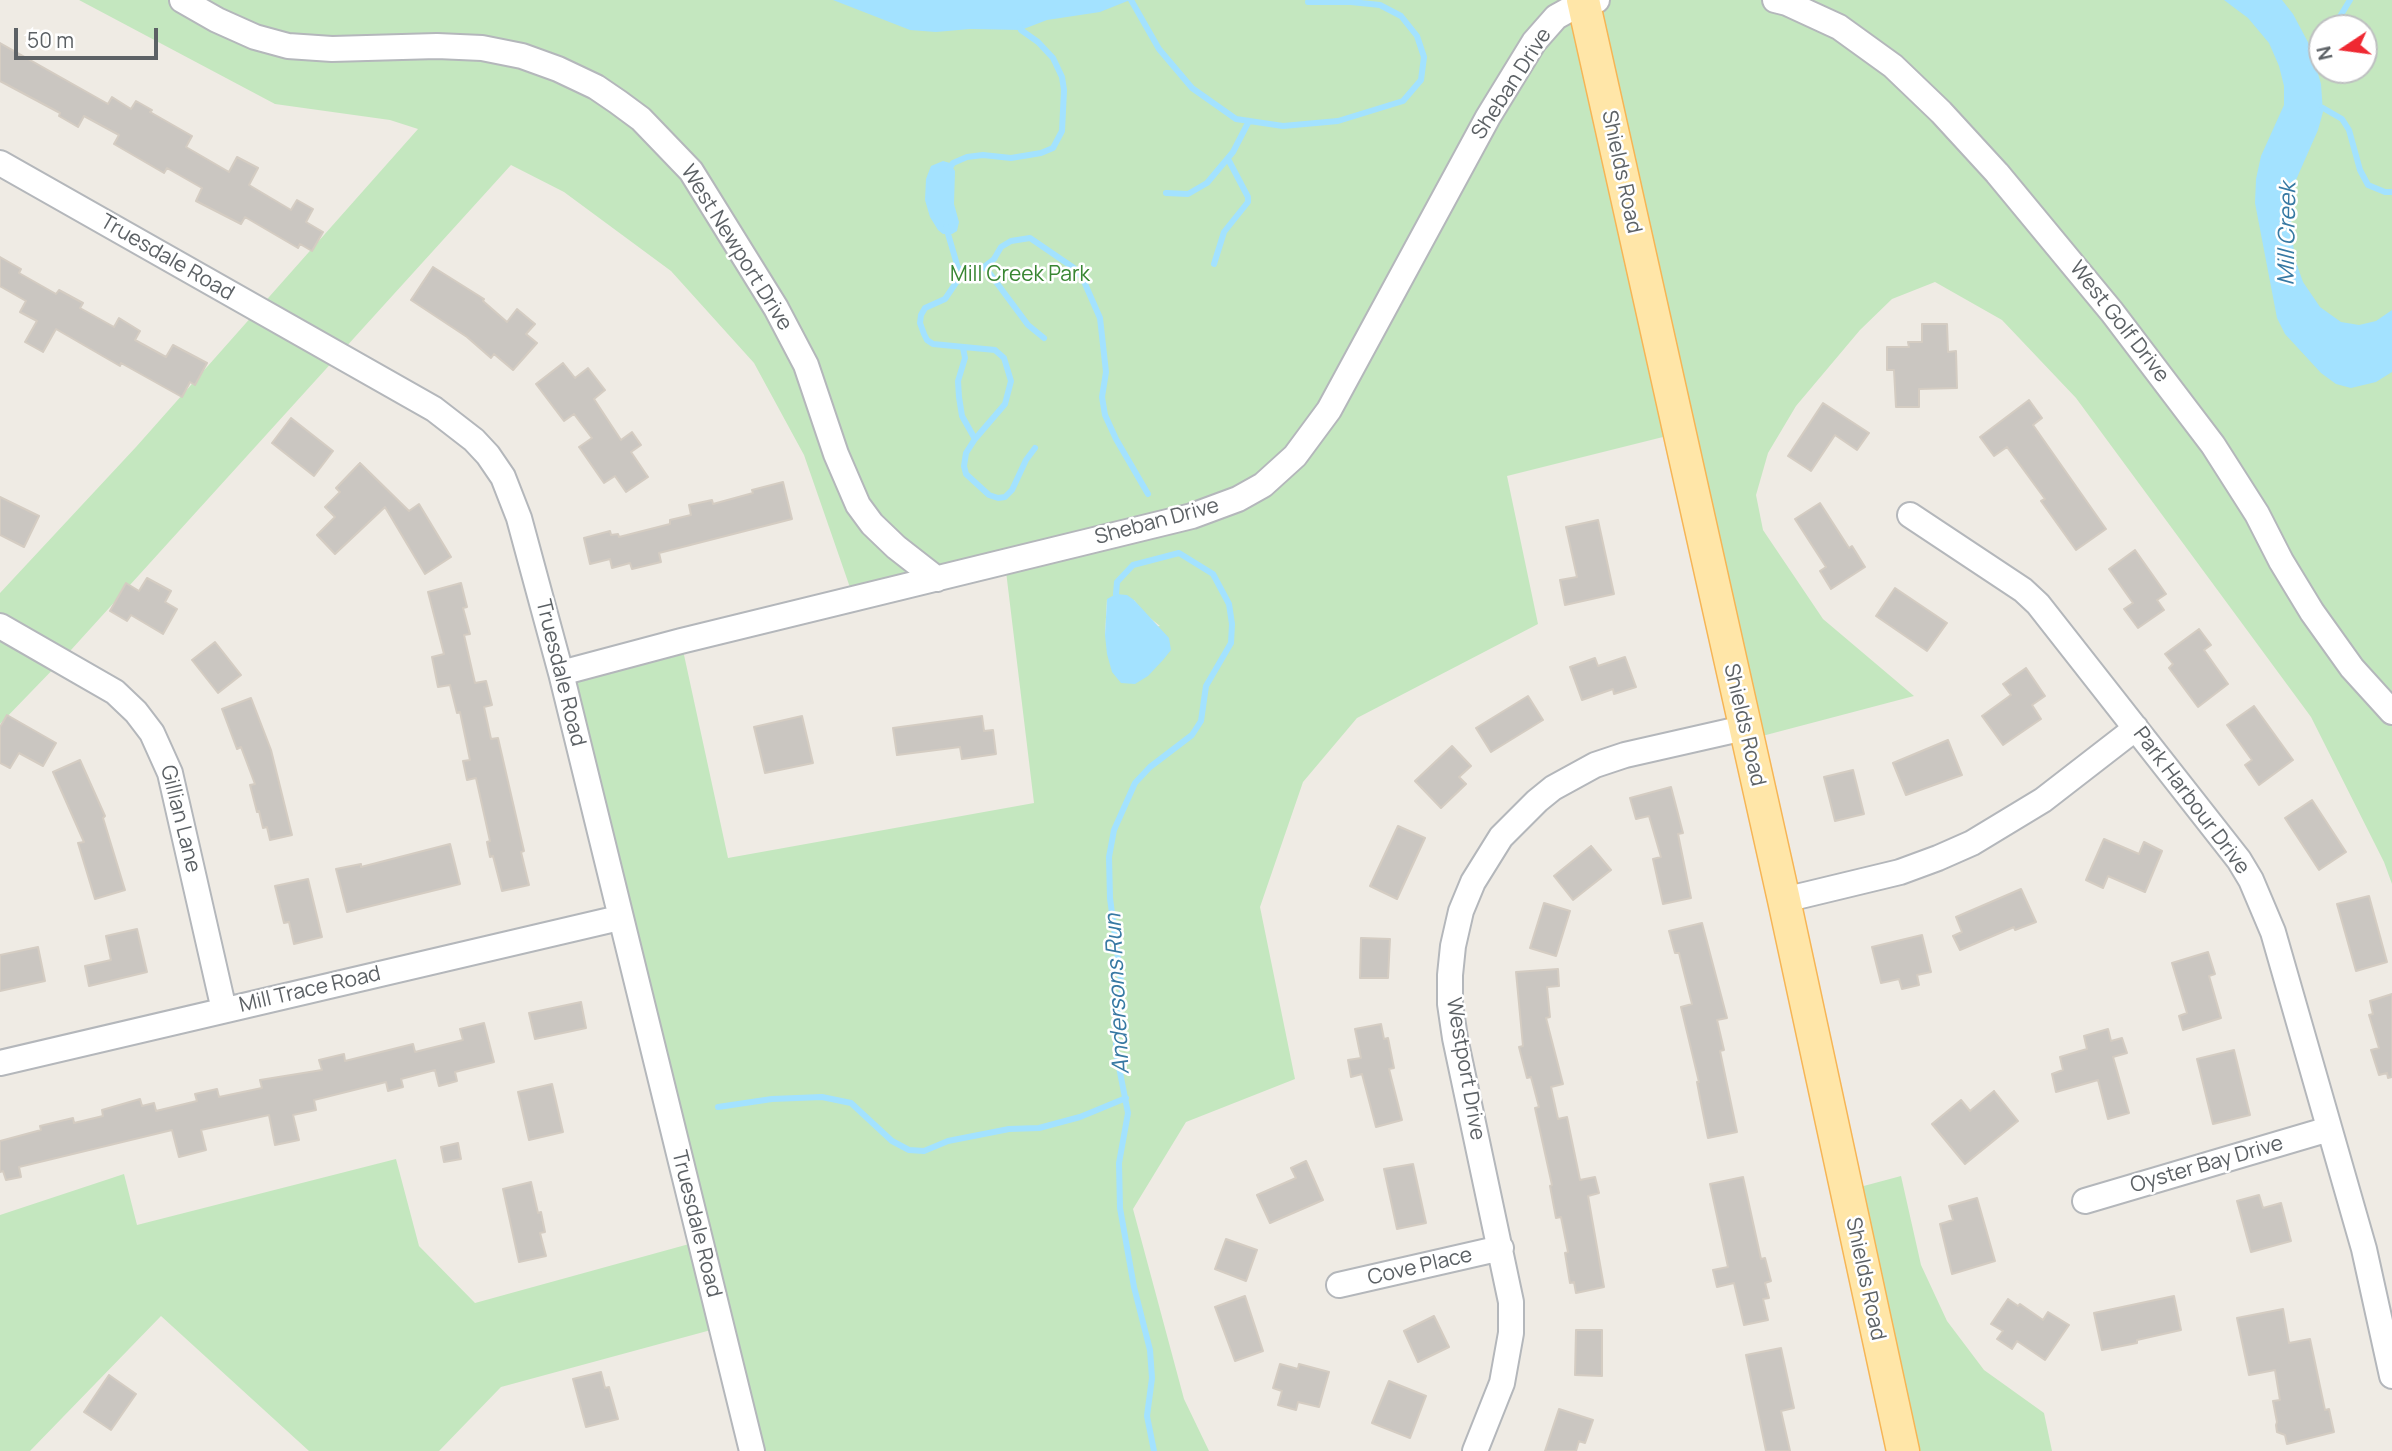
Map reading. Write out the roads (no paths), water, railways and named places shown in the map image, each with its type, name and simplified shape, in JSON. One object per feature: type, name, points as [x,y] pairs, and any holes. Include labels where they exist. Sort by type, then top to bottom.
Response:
[{"type":"main road","name":"Shields Road","points":[[1588,1],[1903,1451]]},
{"type":"street","name":"West Newport Drive","points":[[182,0],[255,37],[288,46],[332,49],[437,46],[482,48],[522,56],[596,87],[641,119],[691,171],[769,297],[806,365],[836,454],[858,505],[888,539],[937,579]]},
{"type":"street","name":"West Golf Drive","points":[[1775,0],[1839,27],[1893,66],[1941,112],[1997,173],[2112,312],[2213,445],[2257,514],[2312,612],[2352,668],[2392,712]]},
{"type":"street","name":"Sheban Drive","points":[[561,673],[681,640],[1192,516],[1238,499],[1278,473],[1306,443],[1329,410],[1488,117],[1534,42],[1556,17],[1588,1]]},
{"type":"street","name":"Truesdale Road","points":[[0,163],[434,409],[474,440],[488,455],[512,496],[561,673],[752,1451]]},
{"type":"street","name":"Park Harbour Drive","points":[[1910,515],[2023,590],[2038,604],[2239,860],[2261,900],[2273,932],[2364,1250],[2392,1376]]},
{"type":"street","name":"Gillian Lane","points":[[0,626],[115,692],[136,712],[152,733],[170,773],[224,1010]]},
{"type":"street","name":"Westport Drive","points":[[1475,1451],[1496,1403],[1508,1360],[1511,1302],[1450,1004],[1453,946],[1461,911],[1489,853],[1512,824],[1537,801],[1571,777],[1625,755],[1744,728]]},
{"type":"street","points":[[1784,900],[1900,872],[1938,859],[1972,843],[2043,800],[2136,728]]},
{"type":"street","name":"Mill Trace Road","points":[[0,1063],[619,918]]},
{"type":"street","name":"Oyster Bay Drive","points":[[2085,1201],[2329,1129]]},
{"type":"street","name":"Cove Place","points":[[1339,1284],[1501,1248]]},
{"type":"water","points":[[833,0],[1130,0],[1100,12],[1047,20],[1021,30],[970,29],[936,32],[910,30]]},
{"type":"water","name":"Mill Creek","points":[[2224,0],[2282,0],[2308,42],[2308,84],[2321,84],[2323,112],[2292,189],[2291,228],[2295,259],[2303,282],[2320,307],[2341,322],[2359,325],[2376,321],[2392,310],[2392,372],[2376,382],[2351,388],[2336,384],[2321,373],[2285,334],[2277,318],[2255,203],[2261,156],[2284,105],[2284,86],[2269,43],[2248,18]]},
{"type":"water","points":[[943,161],[950,163],[955,171],[954,204],[959,222],[957,231],[952,234],[943,234],[938,230],[930,217],[925,200],[926,179],[931,166]]},
{"type":"water","points":[[1116,594],[1127,595],[1134,600],[1169,638],[1171,650],[1148,676],[1135,684],[1121,683],[1112,672],[1107,654],[1107,599]]},
{"type":"waterway","points":[[1131,0],[1159,49],[1192,88],[1236,119],[1283,126],[1338,121],[1403,101],[1421,80],[1424,57],[1417,36],[1401,16],[1380,5],[1308,2]]},
{"type":"waterway","points":[[2342,14],[2350,0]]},
{"type":"waterway","name":"Andersons Run","points":[[947,172],[953,163],[967,157],[983,155],[1011,158],[1041,153],[1053,148],[1062,131],[1062,77],[1053,58],[1038,42],[1021,30],[1019,22]]},
{"type":"waterway","points":[[2323,108],[2342,119],[2349,130],[2360,170],[2368,185],[2392,192]]},
{"type":"waterway","points":[[1166,193],[1188,194],[1207,183],[1233,152],[1249,121]]},
{"type":"waterway","points":[[1214,264],[1224,232],[1248,202],[1248,197],[1228,159]]},
{"type":"waterway","name":"Andersons Run","points":[[946,227],[958,268],[968,273],[980,270],[994,259],[1001,247],[1011,241],[1030,238],[1074,268],[1082,277],[1100,318],[1106,372],[1102,397],[1105,415],[1148,494]]},
{"type":"waterway","points":[[985,267],[1028,325],[1044,338]]},
{"type":"waterway","points":[[964,271],[945,299],[925,308],[920,323],[924,334],[933,344],[995,350],[1004,358],[1011,381],[1005,404],[966,453],[966,474],[989,495],[1005,497],[1012,490],[1026,460],[1035,448]]},
{"type":"waterway","points":[[963,348],[965,358],[958,381],[959,397],[962,416],[975,439]]},
{"type":"waterway","name":"Andersons Run","points":[[1116,594],[1117,582],[1133,565],[1179,553],[1213,574],[1229,604],[1232,624],[1231,643],[1206,686],[1201,721],[1192,735],[1150,767],[1135,783],[1114,830],[1109,857],[1110,898],[1122,989],[1116,1028],[1116,1052],[1128,1113],[1119,1163],[1120,1208],[1134,1287],[1150,1350],[1152,1378],[1147,1416],[1154,1451]]},
{"type":"waterway","points":[[718,1107],[772,1099],[822,1097],[851,1103],[892,1141],[909,1150],[924,1151],[948,1141],[1009,1129],[1039,1128],[1080,1117],[1126,1098]]},
{"type":"park label","name":"Mill Creek Park","points":[[1020,275]]}]
